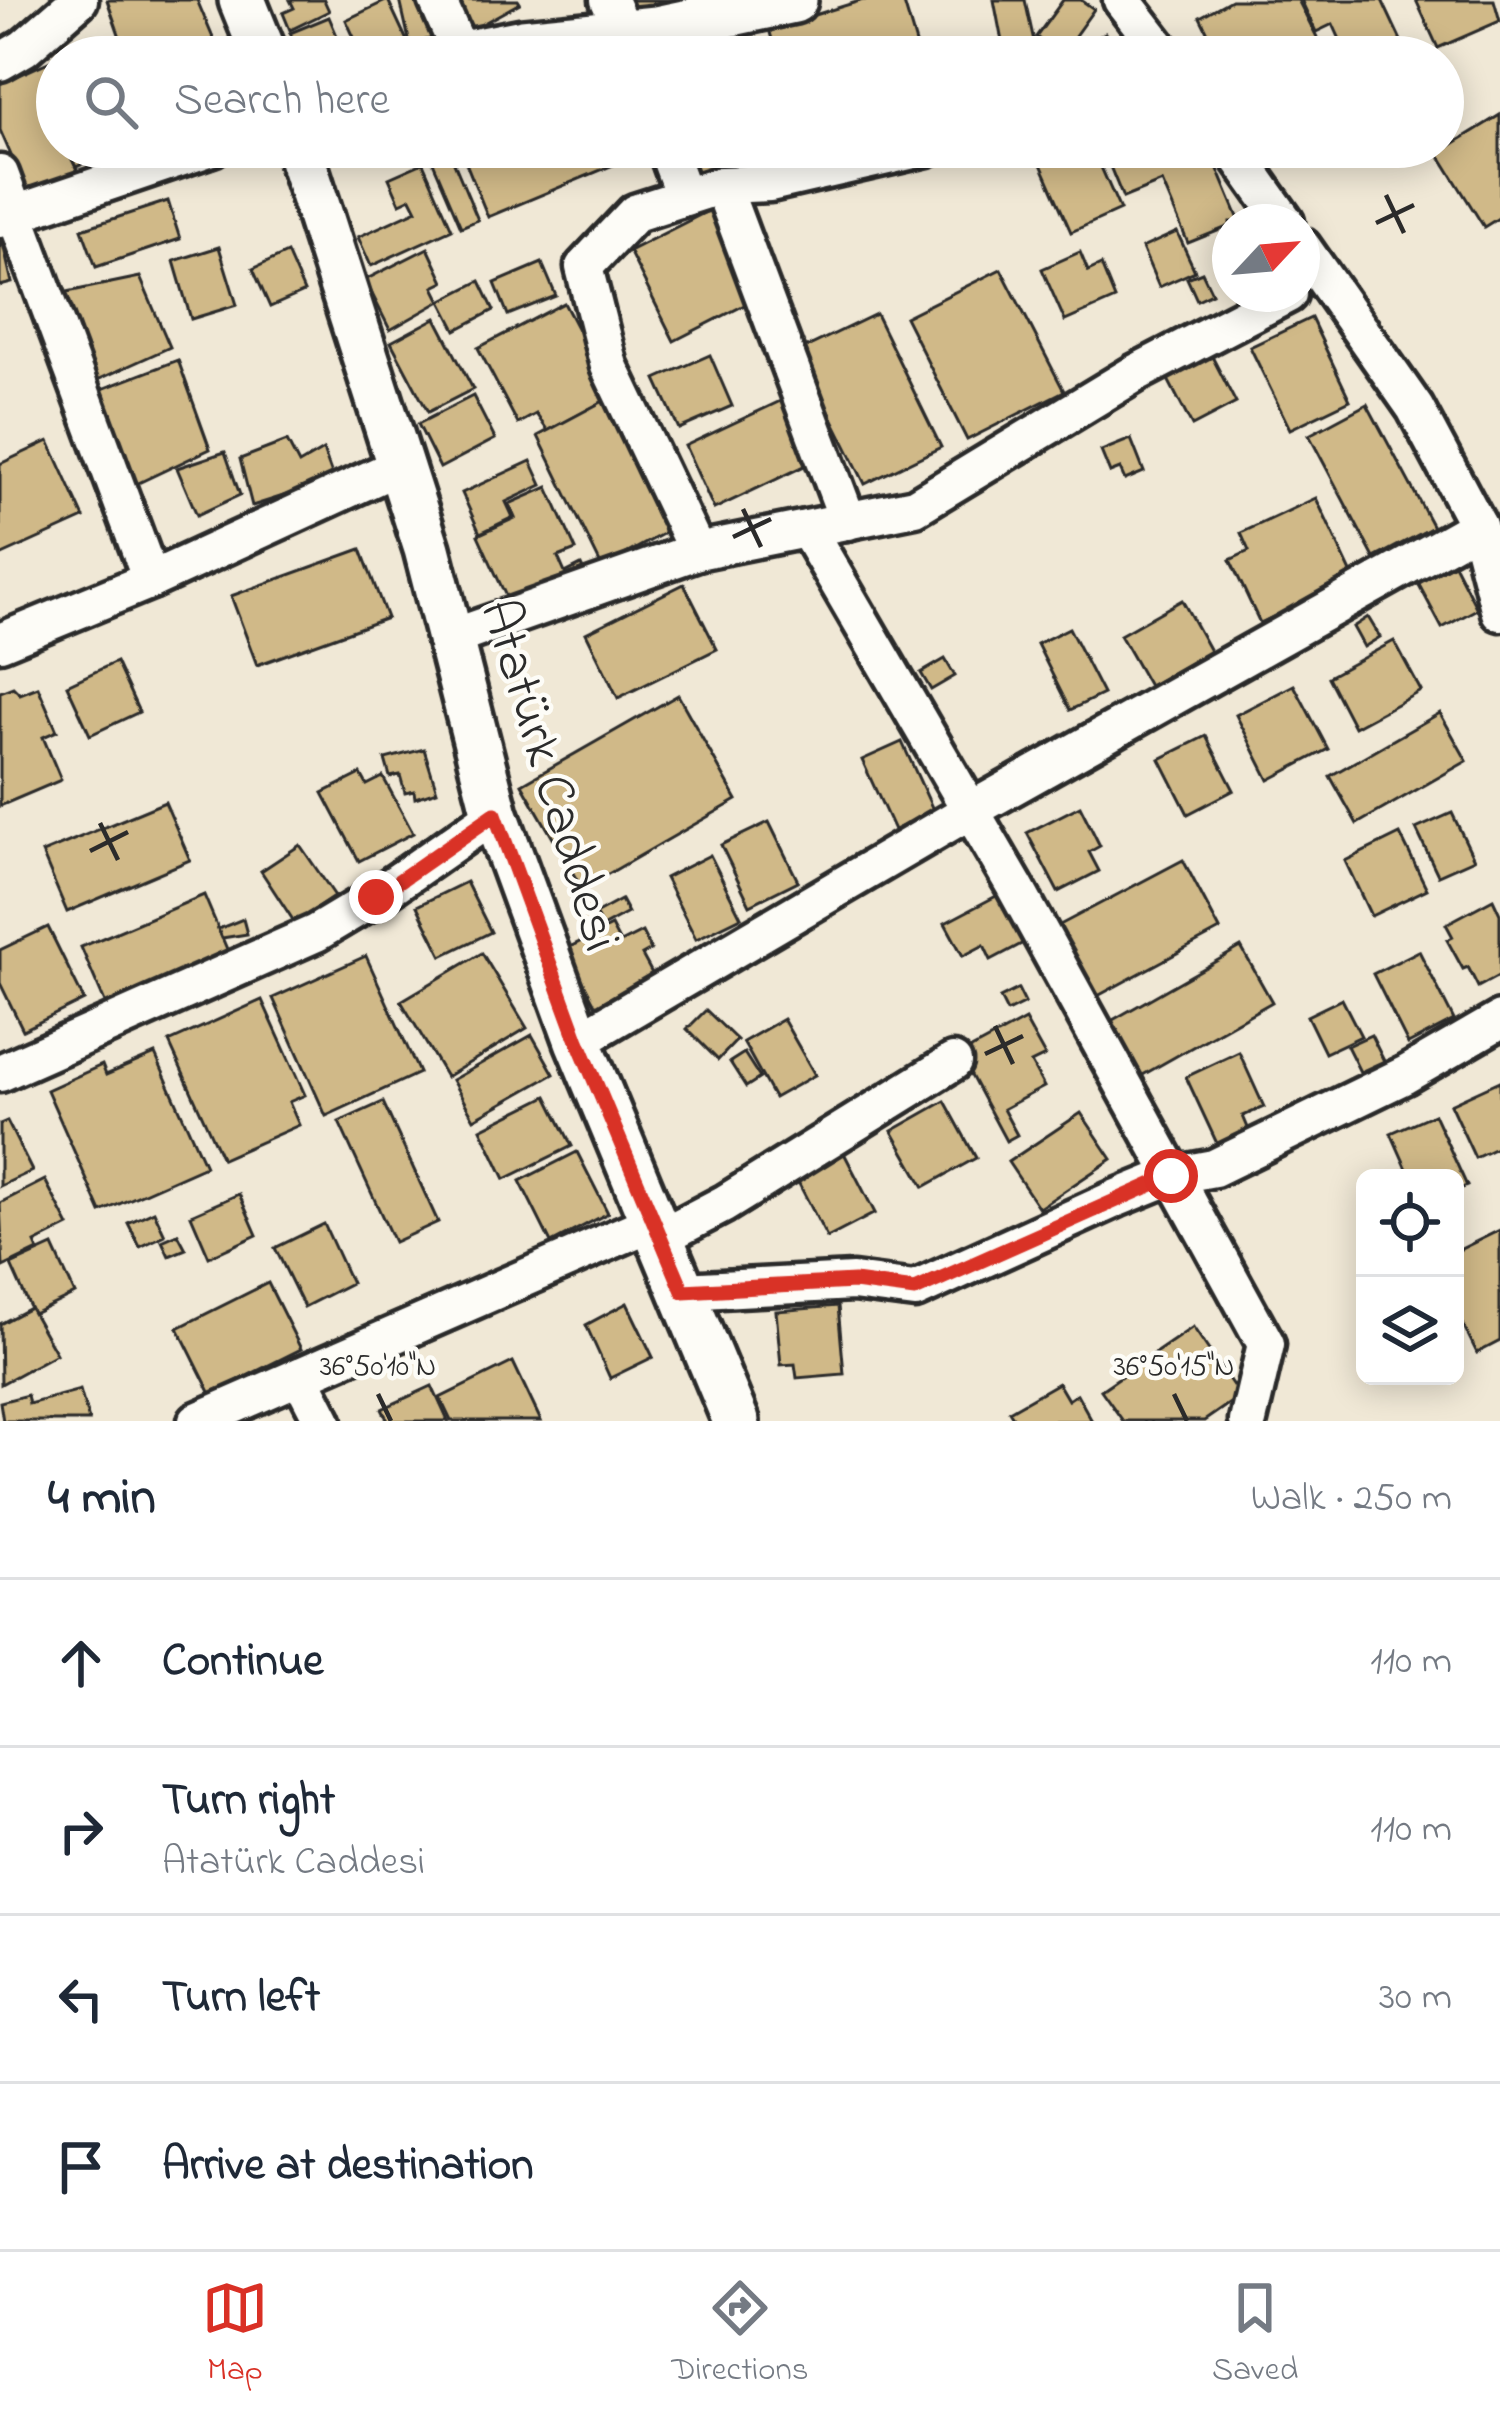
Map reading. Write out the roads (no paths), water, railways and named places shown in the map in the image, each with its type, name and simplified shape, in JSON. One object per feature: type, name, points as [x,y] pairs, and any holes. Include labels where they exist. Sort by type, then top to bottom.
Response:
[{"type":"street","points":[[38,36],[79,0]]},
{"type":"street","points":[[242,0],[257,36]]},
{"type":"street","points":[[436,0],[448,36]]},
{"type":"street","points":[[1122,0],[1150,36]]},
{"type":"street","points":[[581,36],[787,1]]},
{"type":"street","points":[[0,62],[36,38]]},
{"type":"street","points":[[8,218],[152,168]]},
{"type":"street","name":"Atatürk Caddesi","points":[[305,168],[427,549],[495,814],[578,1041],[736,1421]]},
{"type":"street","points":[[674,168],[684,196]]},
{"type":"street","points":[[697,551],[609,366],[584,267],[635,213],[722,185],[770,183],[835,168]]},
{"type":"street","points":[[1247,168],[1272,204]]},
{"type":"street","points":[[0,174],[8,218],[151,580]]},
{"type":"street","points":[[722,185],[848,521]]},
{"type":"street","points":[[1320,284],[1414,408],[1478,526],[1500,612]]},
{"type":"street","points":[[448,639],[697,551],[916,507],[1136,373],[1253,312]]},
{"type":"street","points":[[0,642],[151,580],[401,465]]},
{"type":"street","points":[[578,1041],[971,810],[1478,526]]},
{"type":"street","points":[[807,529],[971,810],[1266,1344],[1248,1421]]},
{"type":"street","points":[[0,1073],[316,933],[495,814]]},
{"type":"street","points":[[683,1291],[854,1282],[915,1290],[1171,1176],[1214,1168],[1405,1075],[1500,1020]]},
{"type":"street","points":[[197,1421],[724,1204],[953,1062]]},
{"type":"street","points":[[299,1376],[323,1421]]}]
